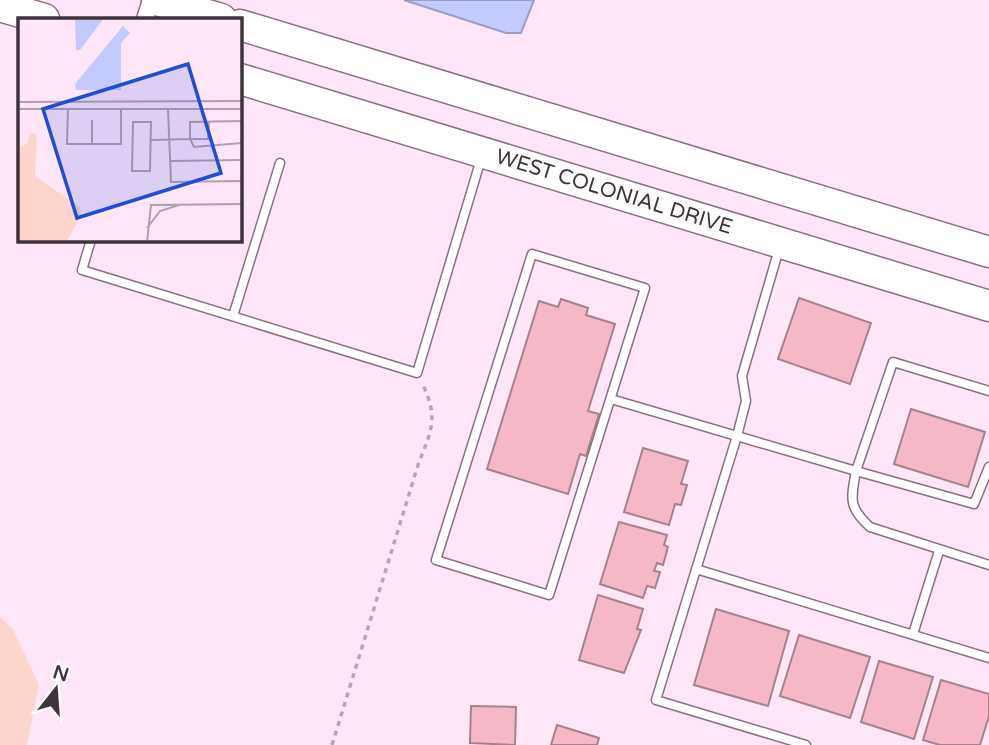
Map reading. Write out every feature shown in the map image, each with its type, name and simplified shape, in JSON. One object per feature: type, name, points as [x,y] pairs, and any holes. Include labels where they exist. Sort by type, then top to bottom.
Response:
[{"type":"highway","points":[[157,0],[218,18]]},
{"type":"highway","points":[[0,6],[41,18]]},
{"type":"highway","points":[[242,26],[989,252]]},
{"type":"highway","name":"WEST COLONIAL DRIVE","points":[[242,80],[989,306]]},
{"type":"street","points":[[145,18],[151,0]]},
{"type":"lane","points":[[90,242],[82,270],[418,373],[482,152]]},
{"type":"lane","points":[[233,316],[280,163]]},
{"type":"lane","points":[[780,243],[742,376],[746,401],[737,436],[656,701],[806,745]]},
{"type":"lane","points":[[532,254],[645,288],[611,400],[549,595],[436,560],[532,254]]},
{"type":"lane","points":[[989,391],[893,362],[856,471],[852,494],[855,514],[870,527],[989,565]]},
{"type":"lane","points":[[611,400],[974,504],[989,467]]},
{"type":"lane","points":[[913,634],[940,551]]},
{"type":"lane","points":[[696,569],[989,658]]},
{"type":"path","points":[[332,745],[432,428],[434,408],[418,373]]},
{"type":"shaded area","points":[[0,617],[13,629],[39,685],[27,745],[0,745]]},
{"type":"water","points":[[404,0],[534,0],[521,33],[506,33]]},
{"type":"building","points":[[799,298],[871,323],[850,384],[778,359]]},
{"type":"building","points":[[561,299],[588,308],[586,315],[615,324],[588,411],[599,414],[586,456],[580,454],[568,494],[487,469],[539,301],[558,307]]},
{"type":"building","points":[[911,409],[985,432],[968,487],[894,464]]},
{"type":"building","points":[[643,448],[688,461],[681,484],[687,485],[681,505],[675,504],[669,525],[624,512]]},
{"type":"building","points":[[619,522],[667,535],[664,545],[668,547],[663,565],[657,563],[654,571],[660,572],[655,588],[647,586],[643,598],[600,584]]},
{"type":"building","points":[[598,595],[643,609],[637,629],[641,630],[624,673],[579,660]]},
{"type":"building","points":[[716,609],[789,631],[768,706],[694,685]]},
{"type":"building","points":[[799,635],[870,657],[850,718],[780,696]]},
{"type":"building","points":[[879,661],[933,677],[914,739],[861,722]]},
{"type":"building","points":[[941,680],[989,694],[989,716],[980,745],[940,745],[923,740]]},
{"type":"building","points":[[471,706],[516,707],[515,745],[470,743]]},
{"type":"building","points":[[557,725],[599,738],[597,745],[551,745]]}]
